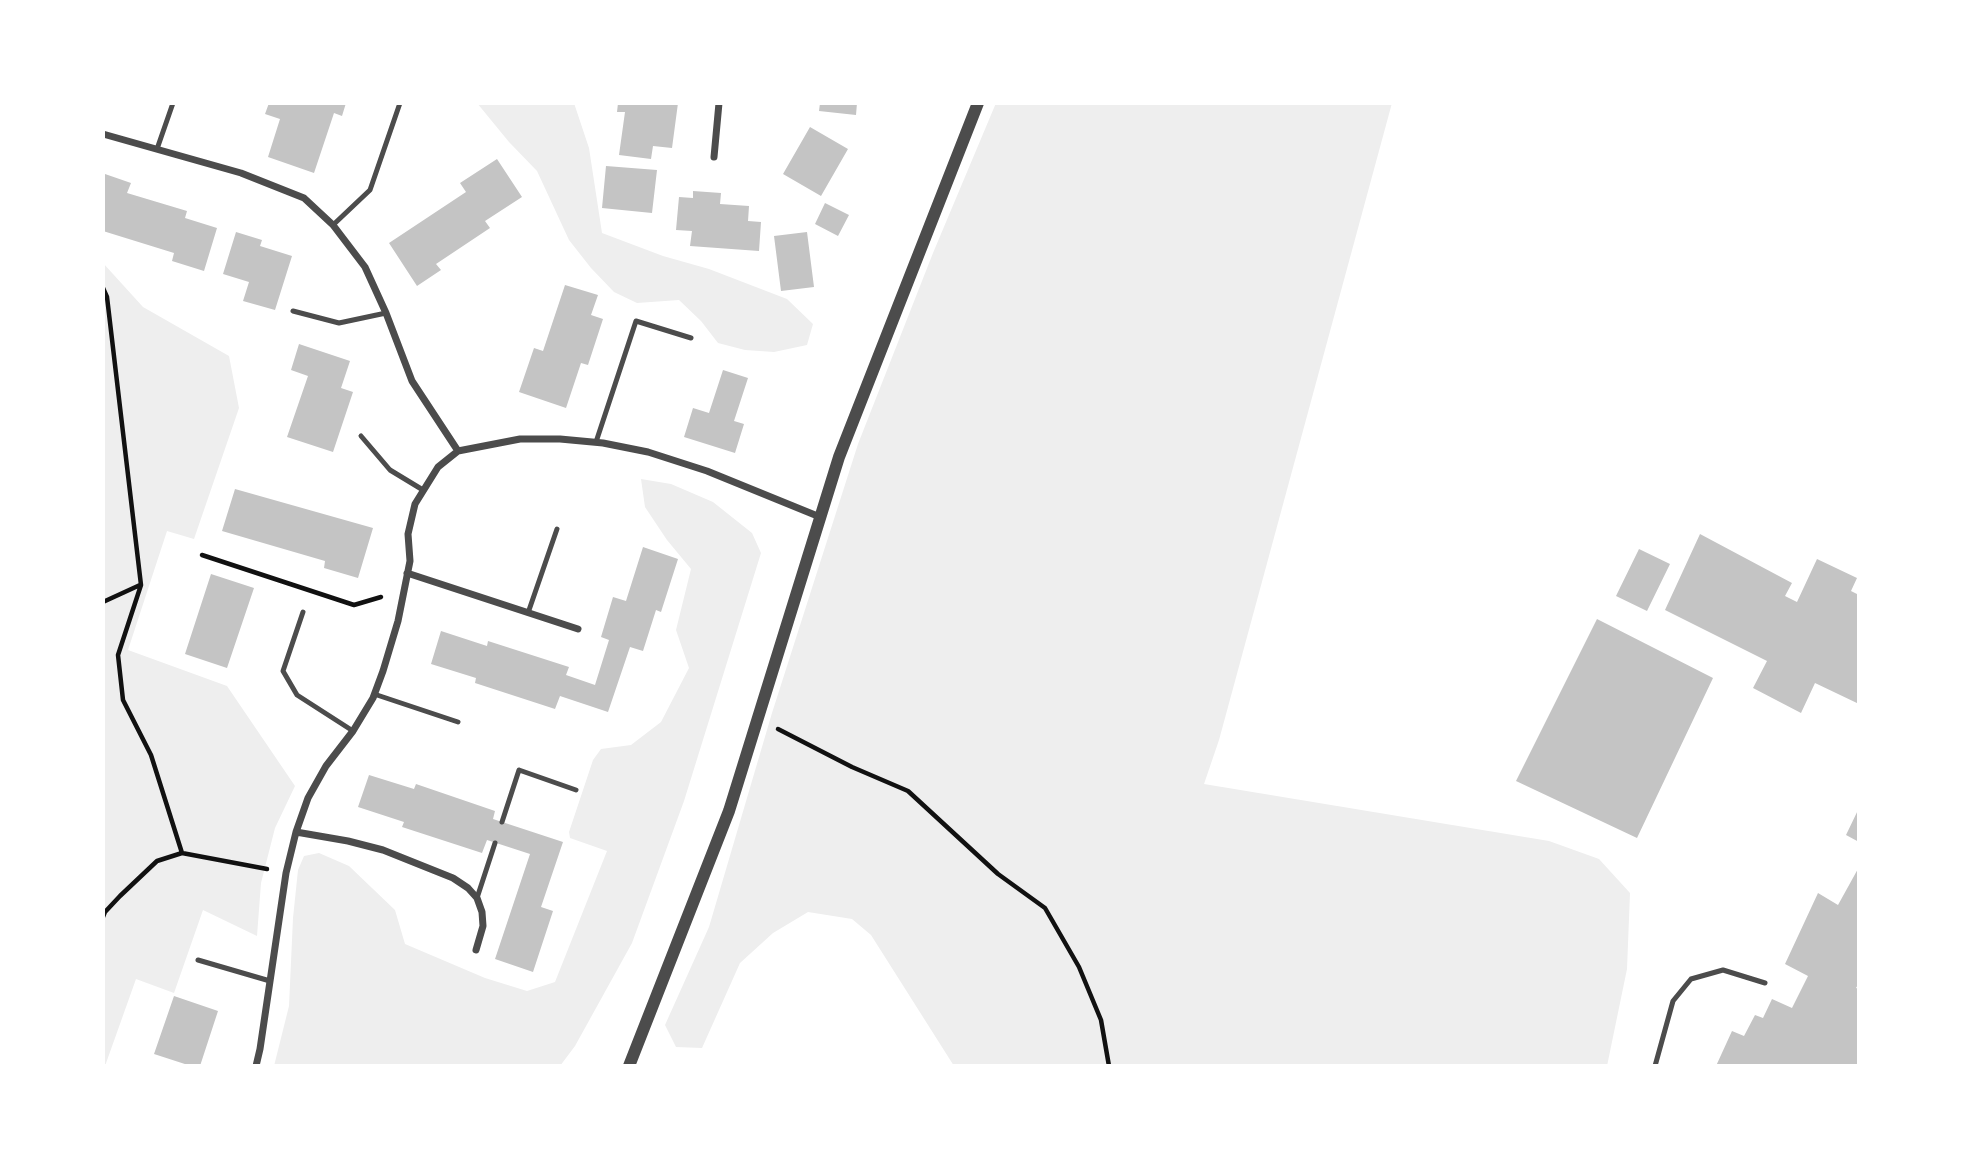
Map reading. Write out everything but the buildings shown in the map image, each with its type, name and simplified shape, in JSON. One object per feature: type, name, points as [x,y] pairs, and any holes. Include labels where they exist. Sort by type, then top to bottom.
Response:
[{"type":"street","points":[[714,157],[719,103]]},
{"type":"street","points":[[629,1066],[729,811],[839,457],[978,103]]},
{"type":"street","points":[[103,134],[241,173],[304,198],[333,225],[365,267],[412,381],[458,451]]},
{"type":"street","points":[[256,1066],[286,873],[296,832],[308,798],[326,766],[353,731],[374,694],[398,621],[410,561],[408,534],[415,504],[438,467],[458,451],[520,439],[596,442],[648,452],[708,471],[820,517]]},
{"type":"street","points":[[407,573],[578,629]]},
{"type":"street","points":[[296,832],[383,850],[453,878],[477,898],[482,912],[483,926],[476,950]]},
{"type":"lane","points":[[157,149],[173,103]]},
{"type":"lane","points":[[333,225],[370,190],[400,103]]},
{"type":"lane","points":[[293,311],[339,323],[386,313]]},
{"type":"lane","points":[[596,442],[636,321],[691,338]]},
{"type":"lane","points":[[361,436],[390,470],[424,490]]},
{"type":"lane","points":[[528,613],[557,529]]},
{"type":"lane","points":[[303,612],[283,671],[297,695],[353,731]]},
{"type":"lane","points":[[374,694],[458,722]]},
{"type":"lane","points":[[502,822],[519,770],[576,790]]},
{"type":"lane","points":[[477,898],[495,843]]},
{"type":"lane","points":[[198,960],[270,981]]},
{"type":"lane","points":[[1655,1066],[1673,1001],[1691,979],[1723,970],[1765,983]]},
{"type":"path","points":[[103,288],[107,297],[141,584],[118,655],[123,700],[151,755],[182,853]]},
{"type":"path","points":[[202,555],[354,605],[404,590]]},
{"type":"path","points":[[103,602],[141,584]]},
{"type":"path","points":[[757,721],[908,791],[998,874],[1045,908],[1079,967],[1101,1020],[1109,1066]]},
{"type":"path","points":[[103,917],[120,896],[157,861],[182,853],[286,873]]},
{"type":"shaded area","points":[[477,103],[574,103],[589,148],[602,233],[787,299],[813,324],[807,345],[774,352],[745,350],[718,343],[701,321],[679,300],[637,303],[614,292],[569,240],[537,171]]},
{"type":"shaded area","points":[[996,103],[1392,103],[1219,740],[1204,784],[1549,841],[1599,859],[1630,893],[1627,969],[1607,1066],[954,1066],[871,935],[852,919],[808,912],[773,933],[740,963],[702,1048],[676,1047],[665,1025],[709,927],[772,713],[858,444],[933,253]]},
{"type":"shaded area","points":[[103,263],[143,307],[229,356],[239,408],[194,539],[167,531],[128,650],[227,686],[295,786],[275,828],[261,883],[257,936],[203,910],[174,993],[136,979],[105,1066],[103,1066]]},
{"type":"shaded area","points":[[641,479],[671,484],[713,502],[752,533],[761,553],[684,801],[632,943],[575,1046],[560,1066],[274,1066],[289,1006],[293,918],[298,870],[304,856],[319,853],[349,866],[395,910],[405,944],[485,978],[527,991],[555,982],[607,851],[570,838],[569,832],[593,760],[601,749],[631,745],[661,722],[689,668],[676,630],[691,569],[645,507]]}]
